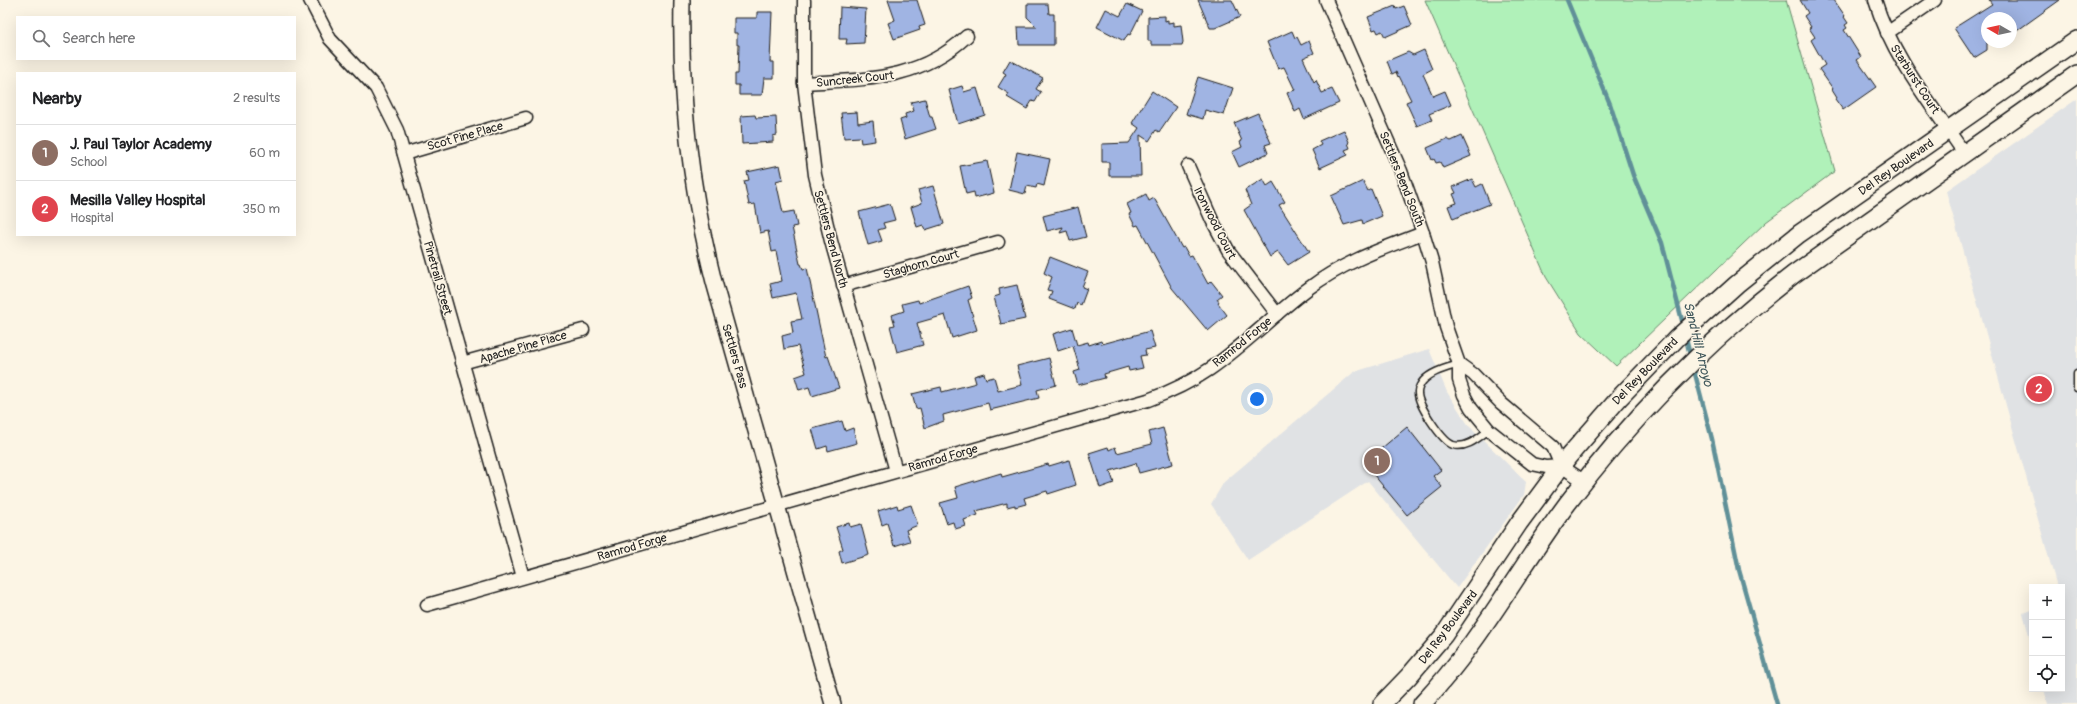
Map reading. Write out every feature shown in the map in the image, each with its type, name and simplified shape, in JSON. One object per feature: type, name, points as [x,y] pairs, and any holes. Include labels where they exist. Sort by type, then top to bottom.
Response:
[{"type":"main road","name":"Del Rey Boulevard","points":[[1382,704],[1427,656],[1448,630],[1520,523],[1561,466],[1639,376],[1717,301],[1778,250],[2077,40]]},
{"type":"main road","points":[[1422,704],[1461,658],[1493,615],[1549,530],[1584,482],[1617,442],[1673,381],[1752,307],[1816,258],[2077,74]]},
{"type":"street","name":"Pinetrail Street","points":[[310,0],[321,25],[330,39],[366,76],[384,102],[397,130],[523,577]]},
{"type":"street","name":"Settlers Pass","points":[[682,0],[683,102],[694,191],[714,282],[833,704]]},
{"type":"street","name":"Settlers Bend North","points":[[804,0],[804,83],[815,175],[843,286],[896,471]]},
{"type":"street","name":"Settlers Bend South","points":[[1326,0],[1400,171],[1423,233],[1432,262],[1446,327],[1459,364],[1459,380],[1464,395],[1471,408],[1489,430],[1532,464],[1546,467],[1561,466]]},
{"type":"street","name":"Starburst Court","points":[[1874,0],[1887,33],[1904,66],[1964,153]]},
{"type":"street","points":[[1887,33],[1935,0]]},
{"type":"street","name":"Suncreek Court","points":[[804,83],[881,78],[907,72],[945,55],[967,36]]},
{"type":"street","name":"Scot Pine Place","points":[[404,154],[526,118]]},
{"type":"street","name":"Ironwood Court","points":[[1188,166],[1212,220],[1228,250],[1277,314]]},
{"type":"street","name":"Ramrod Forge","points":[[427,605],[1133,405],[1165,393],[1210,368],[1310,287],[1338,269],[1423,233]]},
{"type":"street","name":"Staghorn Court","points":[[843,286],[998,242]]},
{"type":"street","name":"Apache Pine Place","points":[[462,363],[583,330]]},
{"type":"street","points":[[1459,364],[1473,374],[1500,403],[1553,447],[1561,466],[1584,482]]},
{"type":"lane","points":[[1459,364],[1432,374],[1422,382],[1418,393],[1422,406],[1442,437],[1454,445],[1468,445],[1489,430]]},
{"type":"lane","points":[[2077,374],[2077,388]]},
{"type":"shaded area","points":[[2077,99],[2077,704],[2048,704],[2045,692],[2065,692],[2065,584],[2056,584],[1946,191]]},
{"type":"shaded area","points":[[1429,349],[1447,392],[1469,426],[1526,482],[1524,495],[1457,588],[1368,481],[1248,560],[1211,504],[1224,482],[1354,372]]},
{"type":"shaded area","points":[[2029,611],[2029,635],[2023,613]]},
{"type":"green space","points":[[1425,0],[1786,0],[1835,171],[1766,222],[1616,366],[1581,333],[1546,277]]},
{"type":"building","points":[[888,0],[917,0],[925,25],[919,27],[920,30],[894,39],[888,23],[895,20]]},
{"type":"building","points":[[1198,0],[1232,0],[1240,17],[1215,28],[1210,28]]},
{"type":"building","points":[[1800,0],[1834,0],[1848,23],[1845,25],[1847,28],[1844,30],[1861,57],[1857,60],[1876,87],[1843,110],[1835,99],[1837,98],[1832,90],[1833,89],[1819,69],[1825,65],[1811,40],[1815,37],[1804,16],[1808,13]]},
{"type":"building","points":[[1989,0],[2060,0],[2017,31],[2017,12],[1981,12],[1981,48],[1987,48],[1987,50],[1974,58],[1954,28],[1992,4]]},
{"type":"building","points":[[1027,4],[1048,4],[1049,14],[1054,14],[1054,45],[1019,45],[1018,27],[1037,27],[1027,17]]},
{"type":"building","points":[[1127,4],[1142,11],[1130,35],[1128,34],[1124,41],[1097,27],[1106,9],[1120,16]]},
{"type":"building","points":[[1395,6],[1396,9],[1404,6],[1412,25],[1385,37],[1382,31],[1378,33],[1376,29],[1373,30],[1368,17]]},
{"type":"building","points":[[840,7],[866,9],[864,43],[846,44],[847,39],[839,39]]},
{"type":"building","points":[[757,12],[772,12],[770,62],[774,62],[774,78],[764,78],[762,95],[739,95],[739,85],[735,85],[735,74],[738,74],[739,45],[737,45],[737,33],[734,33],[734,18],[757,18]]},
{"type":"building","points":[[1165,16],[1165,21],[1168,20],[1168,23],[1174,22],[1174,26],[1181,25],[1182,45],[1151,45],[1151,41],[1148,41],[1148,17]]},
{"type":"building","points":[[1292,31],[1295,38],[1297,37],[1301,45],[1309,41],[1314,53],[1303,58],[1314,82],[1316,80],[1322,93],[1332,89],[1339,103],[1304,119],[1300,109],[1295,112],[1287,93],[1295,90],[1284,67],[1278,69],[1267,42]]},
{"type":"building","points":[[1424,50],[1432,69],[1423,74],[1433,96],[1445,91],[1451,105],[1429,114],[1432,120],[1417,126],[1406,102],[1411,100],[1399,76],[1398,77],[1396,72],[1392,74],[1387,61],[1408,52],[1413,55]]},
{"type":"building","points":[[1010,60],[1043,78],[1036,89],[1041,92],[1035,102],[1032,101],[1027,109],[1007,97],[1009,94],[998,87],[1006,74],[1003,72]]},
{"type":"building","points":[[1198,77],[1233,88],[1224,115],[1205,110],[1203,119],[1186,114]]},
{"type":"building","points":[[962,86],[964,92],[977,88],[985,115],[958,124],[949,90]]},
{"type":"building","points":[[1152,91],[1176,107],[1159,132],[1156,130],[1149,141],[1140,135],[1141,176],[1109,176],[1109,162],[1102,162],[1102,144],[1129,143],[1139,128],[1132,123]]},
{"type":"building","points":[[925,99],[930,117],[932,117],[936,129],[905,139],[900,120],[906,118],[905,114],[914,111],[911,102]]},
{"type":"building","points":[[857,112],[858,123],[873,121],[875,141],[861,143],[860,137],[844,138],[841,113]]},
{"type":"building","points":[[1258,113],[1271,143],[1265,145],[1268,153],[1239,167],[1232,152],[1242,147],[1240,142],[1242,141],[1234,123]]},
{"type":"building","points":[[755,115],[756,118],[776,117],[777,135],[773,136],[773,142],[742,144],[741,116]]},
{"type":"building","points":[[1344,130],[1350,148],[1345,150],[1348,155],[1320,168],[1312,150],[1321,145],[1319,141]]},
{"type":"building","points":[[1462,136],[1471,156],[1443,168],[1440,162],[1436,163],[1434,159],[1432,160],[1427,148],[1447,139],[1451,141]]},
{"type":"building","points":[[1017,152],[1050,159],[1044,186],[1037,184],[1036,188],[1027,186],[1025,194],[1009,190]]},
{"type":"building","points":[[987,161],[994,193],[975,198],[974,192],[966,194],[960,166]]},
{"type":"building","points":[[780,165],[783,179],[776,181],[783,213],[794,211],[797,226],[792,227],[800,264],[803,269],[807,268],[826,357],[828,356],[839,388],[812,396],[809,387],[799,390],[795,377],[806,373],[798,346],[784,349],[782,336],[793,333],[791,321],[802,319],[796,293],[773,298],[770,284],[782,281],[776,251],[772,252],[768,231],[760,233],[755,204],[749,205],[744,181],[749,180],[747,172]]},
{"type":"building","points":[[1263,179],[1267,186],[1273,182],[1285,202],[1279,205],[1309,252],[1288,265],[1278,252],[1270,257],[1244,210],[1251,205],[1245,190]]},
{"type":"building","points":[[1472,179],[1476,187],[1482,184],[1490,204],[1453,219],[1448,206],[1457,203],[1453,194],[1456,193],[1453,187]]},
{"type":"building","points":[[1363,181],[1368,191],[1371,189],[1382,216],[1363,224],[1362,220],[1344,225],[1331,196]]},
{"type":"building","points":[[933,186],[944,224],[925,230],[923,225],[917,227],[911,207],[922,203],[918,190]]},
{"type":"building","points":[[1146,194],[1149,201],[1154,198],[1182,248],[1184,247],[1189,256],[1192,255],[1208,284],[1211,281],[1222,295],[1217,299],[1219,302],[1218,303],[1227,315],[1208,331],[1172,288],[1138,225],[1135,226],[1129,214],[1131,213],[1127,204]]},
{"type":"building","points":[[890,204],[895,220],[883,223],[885,228],[878,230],[882,241],[868,245],[859,212]]},
{"type":"building","points":[[1078,207],[1086,237],[1070,241],[1067,231],[1060,233],[1063,227],[1047,231],[1043,216]]},
{"type":"building","points":[[1050,257],[1088,272],[1082,287],[1087,289],[1081,305],[1077,303],[1075,309],[1049,299],[1052,291],[1047,290],[1052,277],[1044,273]]},
{"type":"building","points":[[1017,285],[1025,319],[1001,324],[994,297],[1000,295],[999,289]]},
{"type":"building","points":[[968,286],[972,298],[968,300],[977,330],[952,338],[945,315],[917,323],[923,345],[897,352],[890,326],[895,325],[892,315],[904,311],[902,304],[918,300],[919,303]]},
{"type":"building","points":[[1072,328],[1077,345],[1088,342],[1089,345],[1101,341],[1102,344],[1150,331],[1155,348],[1145,350],[1146,355],[1140,356],[1143,368],[1129,371],[1128,367],[1104,374],[1105,378],[1078,385],[1074,372],[1080,370],[1073,346],[1058,351],[1053,334]]},
{"type":"building","points":[[1049,358],[1056,385],[1037,390],[1039,398],[990,410],[988,403],[943,415],[944,421],[925,428],[920,408],[916,409],[912,394],[941,387],[942,392],[976,383],[974,376],[984,373],[986,379],[994,377],[998,391],[1022,385],[1017,366]]},
{"type":"building","points":[[842,421],[845,431],[853,428],[857,443],[828,451],[827,446],[818,449],[812,429]]},
{"type":"building","points":[[1407,427],[1441,470],[1433,476],[1442,487],[1407,515],[1364,463]]},
{"type":"building","points":[[1163,428],[1173,464],[1139,473],[1136,463],[1110,471],[1114,483],[1100,488],[1089,453],[1108,447],[1109,450],[1115,447],[1117,453],[1152,444],[1149,432]]},
{"type":"building","points":[[1069,460],[1076,485],[1048,494],[1047,491],[1024,498],[1026,504],[1015,507],[1015,505],[1007,507],[1007,503],[976,511],[978,515],[964,520],[966,526],[955,529],[953,522],[947,524],[940,503],[958,498],[955,487],[1001,473],[1002,477],[1048,464],[1049,466]]},
{"type":"building","points":[[897,505],[898,509],[911,505],[918,525],[906,530],[910,541],[894,546],[887,523],[882,525],[878,511]]},
{"type":"building","points":[[849,523],[850,527],[861,524],[869,555],[842,563],[839,551],[843,549],[836,527]]},
{"type":"waterway","name":"Sand Hill Arroyo","points":[[1567,0],[1610,104],[1633,175],[1662,243],[1684,328]]},
{"type":"waterway","name":"Sand Hill Arroyo","points":[[1685,335],[1691,359]]},
{"type":"waterway","name":"Sand Hill Arroyo","points":[[1693,366],[1712,439],[1739,570],[1777,704]]},
{"type":"place","name":"Mesilla Valley Hospital","points":[[2039,389]]},
{"type":"place","name":"J. Paul Taylor Academy","points":[[1377,461]]}]
